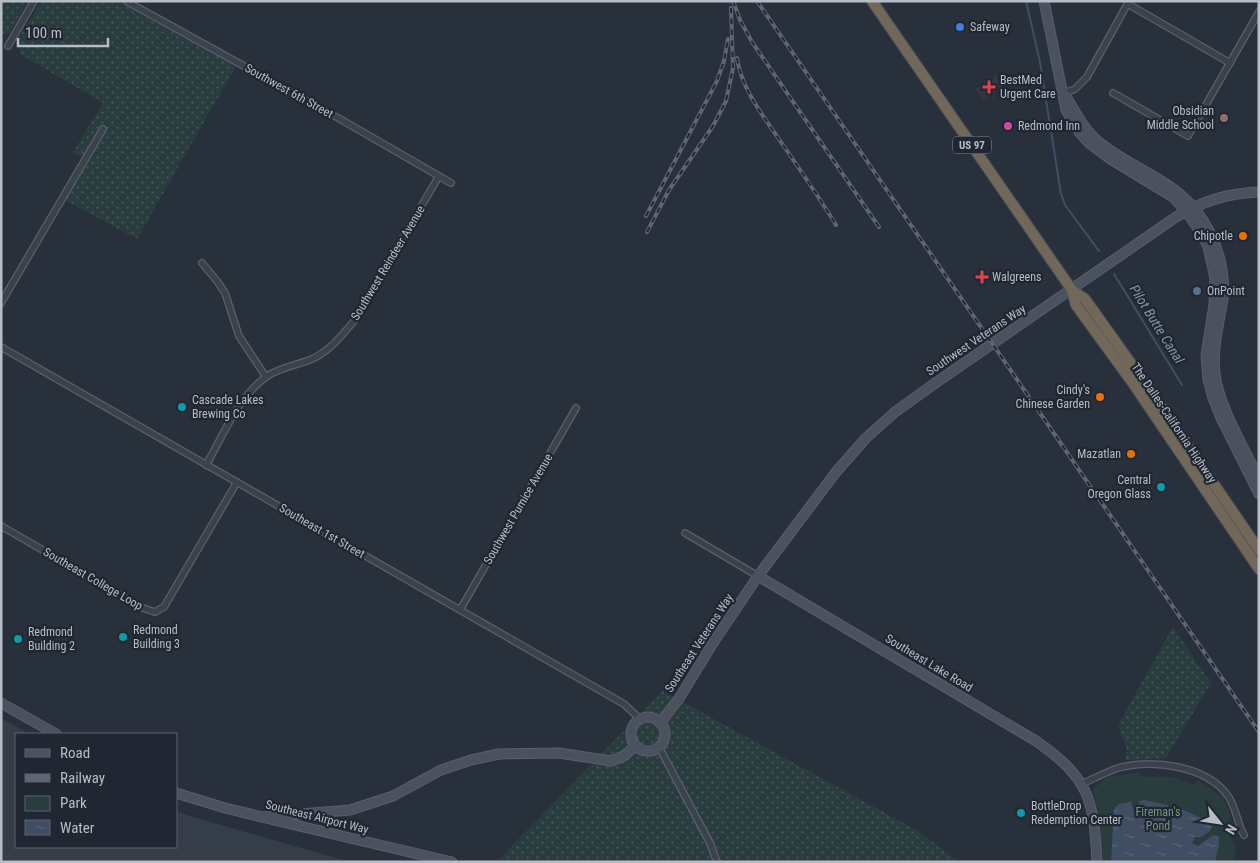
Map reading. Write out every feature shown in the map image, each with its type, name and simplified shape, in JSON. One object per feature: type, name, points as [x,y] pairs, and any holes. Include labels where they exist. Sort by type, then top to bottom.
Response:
[{"type":"highway","name":"The Dalles-California Highway","points":[[872,1],[1072,290],[1076,305],[1132,382],[1259,569]]},
{"type":"highway","name":"The Dalles-California Highway","points":[[1072,290],[1085,299],[1259,550]]},
{"type":"highway","points":[[1212,501],[1217,499],[1228,505]]},
{"type":"main road","points":[[1044,1],[1064,92],[1066,110],[1072,122],[1089,143],[1112,160],[1174,197],[1190,209],[1204,222],[1215,243],[1221,268],[1223,297],[1214,350],[1217,385],[1223,403],[1259,479]]},
{"type":"main road","name":"Southwest Veterans Way","points":[[758,576],[836,472],[866,438],[895,412],[1190,209],[1226,195],[1259,192]]},
{"type":"main road","points":[[1190,209],[1208,247],[1215,278],[1214,305],[1206,356],[1210,388],[1221,418],[1259,494]]},
{"type":"main road","name":"Southeast Veterans Way","points":[[660,723],[683,692],[758,576]]},
{"type":"main road","name":"Southeast Lake Road","points":[[758,576],[1055,754],[1070,768],[1082,784],[1089,800],[1094,820],[1097,862]]},
{"type":"main road","points":[[1,703],[54,733]]},
{"type":"main road","points":[[651,718],[660,723],[663,727],[664,738],[659,747],[650,752],[639,750],[631,737],[631,731],[636,722],[640,719],[651,718]]},
{"type":"main road","points":[[263,817],[350,810],[393,796],[442,770],[471,760],[499,754],[559,753],[611,761],[624,756],[635,746]]},
{"type":"main road","name":"Southeast Airport Way","points":[[178,794],[225,808],[452,862]]},
{"type":"street","points":[[8,46],[34,1]]},
{"type":"street","name":"Southwest 6th Street","points":[[126,1],[340,119],[450,183]]},
{"type":"street","points":[[1064,92],[1075,89],[1087,77],[1129,3],[1230,63]]},
{"type":"street","points":[[1113,93],[1188,136],[1259,12]]},
{"type":"street","points":[[1,303],[103,128]]},
{"type":"street","name":"Southwest Reindeer Avenue","points":[[206,465],[233,416],[248,394],[266,377],[313,358],[328,349],[354,321],[439,176]]},
{"type":"street","points":[[202,263],[225,293],[239,336],[266,377]]},
{"type":"street","name":"Southeast 1st Street","points":[[1,348],[624,704],[640,719]]},
{"type":"street","name":"Southwest Pumice Avenue","points":[[460,610],[576,408]]},
{"type":"street","name":"Southeast College Loop","points":[[1,526],[143,608],[155,612],[164,607],[237,482]]},
{"type":"street","name":"Southeast Lake Road","points":[[685,534],[758,576]]},
{"type":"street","points":[[659,747],[710,843],[717,862]]},
{"type":"street","points":[[1082,784],[1118,768],[1165,765],[1200,774],[1217,784],[1229,797],[1244,835]]},
{"type":"shaded area","name":"BestMed Urgent Care","points":[[996,75],[1004,86],[983,100],[975,89]]},
{"type":"shaded area","points":[[1,718],[27,733],[15,733],[15,848],[178,848],[178,813],[350,862],[1,862]]},
{"type":"green space","points":[[1,1],[28,1],[9,34],[1,35]]},
{"type":"green space","points":[[42,1],[116,1],[236,66],[137,239],[65,200],[89,161],[73,152],[103,103],[20,54],[19,37]]},
{"type":"green space","points":[[1173,627],[1211,683],[1166,758],[1125,760],[1127,749],[1118,725]]},
{"type":"green space","points":[[663,691],[918,831],[959,862],[496,862]]},
{"type":"green space","name":"Fireman's Pond","points":[[1139,772],[1143,777],[1173,777],[1196,785],[1197,779],[1224,799],[1230,814],[1229,835],[1236,844],[1234,862],[1103,862],[1100,816],[1093,792],[1094,788],[1108,777]]},
{"type":"water","name":"Fireman's Pond","points":[[1144,800],[1168,805],[1165,821],[1167,822],[1170,821],[1174,806],[1213,823],[1210,831],[1201,837],[1195,837],[1192,843],[1198,846],[1213,835],[1219,836],[1215,862],[1111,862],[1114,809],[1119,804],[1131,802],[1136,812],[1140,801]]},
{"type":"waterway","name":"Pilot Butte Canal","points":[[1026,1],[1040,62],[1061,194],[1065,205],[1099,251]]},
{"type":"waterway","name":"Pilot Butte Canal","points":[[1114,274],[1182,385]]},
{"type":"railway","points":[[733,1],[740,20],[752,42],[879,227]]},
{"type":"railway","points":[[757,1],[1259,732]]},
{"type":"railway","points":[[647,232],[669,190],[713,126],[726,101],[733,68],[731,8]]},
{"type":"railway","points":[[646,216],[717,81],[724,61],[728,39]]},
{"type":"railway","points":[[737,58],[744,82],[755,104],[836,225]]},
{"type":"place","name":"Safeway","points":[[960,27]]},
{"type":"place","name":"BestMed Urgent Care","points":[[989,87]]},
{"type":"place","name":"Obsidian Middle School","points":[[1224,118]]},
{"type":"place","name":"Redmond Inn","points":[[1008,126]]},
{"type":"place","name":"Chipotle","points":[[1243,236]]},
{"type":"place","name":"Walgreens","points":[[982,277]]},
{"type":"place","name":"OnPoint","points":[[1197,291]]},
{"type":"place","name":"Cindy's Chinese Garden","points":[[1100,397]]},
{"type":"place","name":"Cascade Lakes Brewing Co","points":[[182,407]]},
{"type":"place","name":"Mazatlan","points":[[1131,454]]},
{"type":"place","name":"Central Oregon Glass","points":[[1161,487]]},
{"type":"place","name":"Redmond Building 3","points":[[123,637]]},
{"type":"place","name":"Redmond Building 2","points":[[18,639]]},
{"type":"place","name":"BottleDrop Redemption Center","points":[[1021,813]]}]
